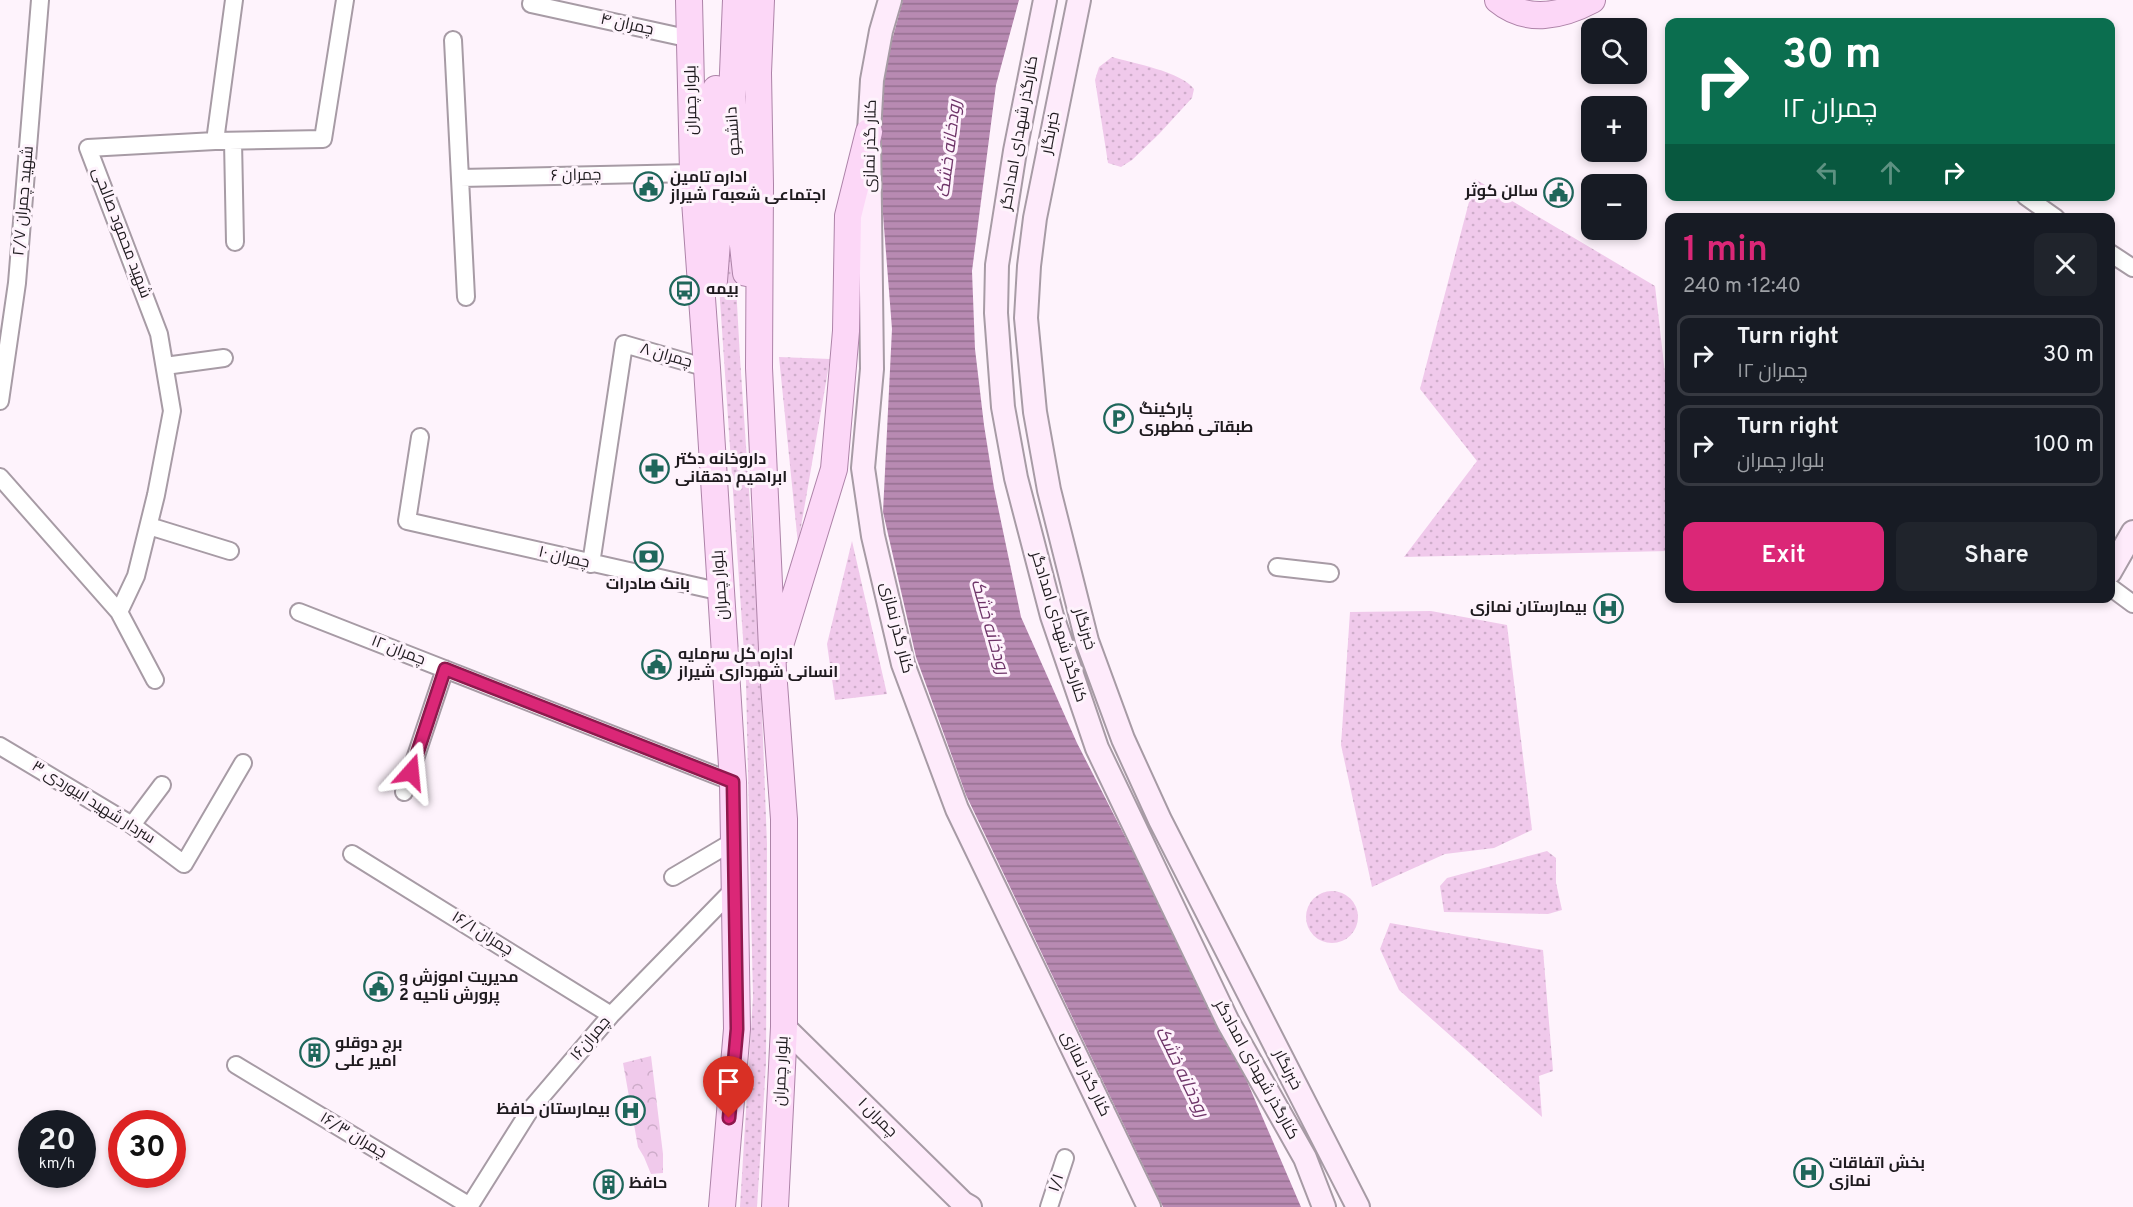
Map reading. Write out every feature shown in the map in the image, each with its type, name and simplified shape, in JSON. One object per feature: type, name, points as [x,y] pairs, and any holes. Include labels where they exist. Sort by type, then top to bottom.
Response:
[{"type":"main road","name":"بلوار چمران","points":[[689,0],[693,173],[733,782],[737,1029],[722,1207]]},
{"type":"main road","name":"دانشجو","points":[[707,368],[717,242],[718,0]]},
{"type":"main road","name":"دانشجو","points":[[736,0],[732,97],[741,227],[759,368]]},
{"type":"main road","name":"بلوار چمران","points":[[761,0],[758,73],[759,368],[773,670],[784,819],[784,1027],[775,1207]]},
{"type":"main road","name":"کنار گذر نمازی","points":[[890,0],[881,31],[872,80],[869,132],[872,369],[863,468],[873,536],[903,664],[957,809],[1149,1207]]},
{"type":"main road","name":"کنارگذر شهدای امدادگر","points":[[1045,0],[1015,151],[997,265],[996,314],[1003,407],[1016,478],[1052,616],[1096,748],[1228,1022],[1305,1158],[1324,1207]]},
{"type":"main road","name":"خبرنگار","points":[[1079,0],[1037,208],[1029,266],[1027,330],[1035,412],[1049,490],[1087,641],[1123,739],[1160,820],[1358,1207]]},
{"type":"main road","points":[[1498,0],[1526,14],[1551,16],[1592,0]]},
{"type":"main road","points":[[773,670],[834,469],[846,331],[848,216],[869,132]]},
{"type":"main road","points":[[2115,563],[2133,532]]},
{"type":"main road","name":"چمران ۱","points":[[784,1027],[964,1206]]},
{"type":"main road","points":[[1305,1158],[1332,1207]]},
{"type":"main road","points":[[1347,1186],[1364,1207]]},
{"type":"street","name":"۲/۷ شهید چمران","points":[[0,401],[17,283],[40,0]]},
{"type":"street","points":[[215,141],[234,0]]},
{"type":"street","name":"شهید محمود صالحی","points":[[119,612],[136,576],[149,526],[172,411],[159,334],[88,148],[215,141],[323,140],[345,0]]},
{"type":"street","name":"۴ چمران","points":[[532,0],[531,4],[691,39]]},
{"type":"street","points":[[453,40],[466,297]]},
{"type":"street","points":[[233,141],[235,242]]},
{"type":"street","name":"۶ چمران","points":[[460,178],[693,173]]},
{"type":"street","points":[[2032,201],[2049,213]]},
{"type":"street","points":[[2115,256],[2133,268]]},
{"type":"street","name":"۸ چمران","points":[[591,564],[624,344],[707,368]]},
{"type":"street","points":[[165,366],[224,358]]},
{"type":"street","name":"۱۰ چمران","points":[[420,437],[407,521],[722,592]]},
{"type":"street","points":[[0,477],[119,612],[155,680]]},
{"type":"street","points":[[149,526],[230,551]]},
{"type":"street","points":[[1277,567],[1329,573]]},
{"type":"street","points":[[2115,591],[2133,604]]},
{"type":"street","name":"۱۲ چمران","points":[[299,612],[733,782]]},
{"type":"street","points":[[404,792],[445,669]]},
{"type":"street","name":"۳ سردار شهید ابیوردی","points":[[0,746],[132,825],[184,864],[243,763]]},
{"type":"street","points":[[132,825],[162,785]]},
{"type":"street","points":[[673,877],[734,841]]},
{"type":"street","name":"۱۶/۱ چمران","points":[[352,854],[611,1015]]},
{"type":"street","name":"چمران۱۶","points":[[469,1207],[530,1110],[611,1015],[734,889]]},
{"type":"street","name":"۱۶/۳ چمران","points":[[236,1065],[469,1207]]},
{"type":"street","name":"۱/۱","points":[[1049,1207],[1065,1158]]},
{"type":"green space","points":[[1112,57],[1168,73],[1188,83],[1194,89],[1192,98],[1159,134],[1132,160],[1121,167],[1108,163],[1095,80],[1099,67]]},
{"type":"green space","points":[[727,122],[759,636],[767,844],[766,1063],[757,1207],[740,1207],[753,997],[746,682],[719,286]]},
{"type":"green space","points":[[1475,179],[1655,286],[1665,373],[1665,551],[1404,557],[1477,461],[1420,389]]},
{"type":"green space","points":[[779,357],[830,359],[798,544]]},
{"type":"green space","points":[[852,541],[887,694],[835,700],[827,644]]},
{"type":"green space","points":[[1431,611],[1507,625],[1532,830],[1494,848],[1445,854],[1372,887],[1341,745],[1350,612]]},
{"type":"green space","points":[[1547,851],[1556,858],[1556,883],[1562,910],[1548,914],[1444,912],[1440,886],[1447,878]]},
{"type":"green space","points":[[1327,891],[1337,891],[1351,898],[1358,917],[1351,936],[1337,943],[1327,943],[1317,939],[1310,932],[1306,922],[1306,912],[1310,902],[1317,895]]},
{"type":"green space","points":[[1390,923],[1543,950],[1553,1071],[1539,1076],[1542,1117],[1399,990],[1380,949]]},
{"type":"green space","points":[[651,1056],[663,1154],[663,1173],[651,1174],[638,1147],[623,1063]]},
{"type":"water","name":"رودخانه خشک","points":[[903,0],[1019,0],[996,85],[972,271],[975,349],[984,425],[994,488],[1021,617],[1077,743],[1228,1037],[1301,1207],[1163,1207],[966,795],[916,657],[883,512],[892,329],[881,189],[880,84]]},
{"type":"place","name":"اداره تامین اجتماعی شعبه۲ شیراز","points":[[649,187]]},
{"type":"place","name":"سالن کوثر","points":[[1559,192]]},
{"type":"place","name":"بیمه","points":[[685,290]]},
{"type":"place","name":"پارکینگ طبقاتی مطهری","points":[[1118,419]]},
{"type":"place","name":"داروخانه دکتر ابراهیم دهقانی","points":[[654,469]]},
{"type":"place","name":"بانک صادرات","points":[[648,557]]},
{"type":"place","name":"بیمارستان نمازی","points":[[1608,608]]},
{"type":"place","name":"اداره کل سرمایه انسانی شهرداری شیراز","points":[[657,664]]},
{"type":"place","name":"مدیریت اموزش و پرورش ناحیه 2","points":[[378,987]]},
{"type":"place","name":"برج دوقلو امیر علی","points":[[314,1053]]},
{"type":"place","name":"بیمارستان حافظ","points":[[631,1110]]},
{"type":"place","name":"بخش اتفاقات نمازی","points":[[1808,1173]]},
{"type":"place","name":"حافظ","points":[[608,1184]]},
{"type":"route","points":[[411,772],[445,669],[733,782],[737,1029],[729,1118]]}]
